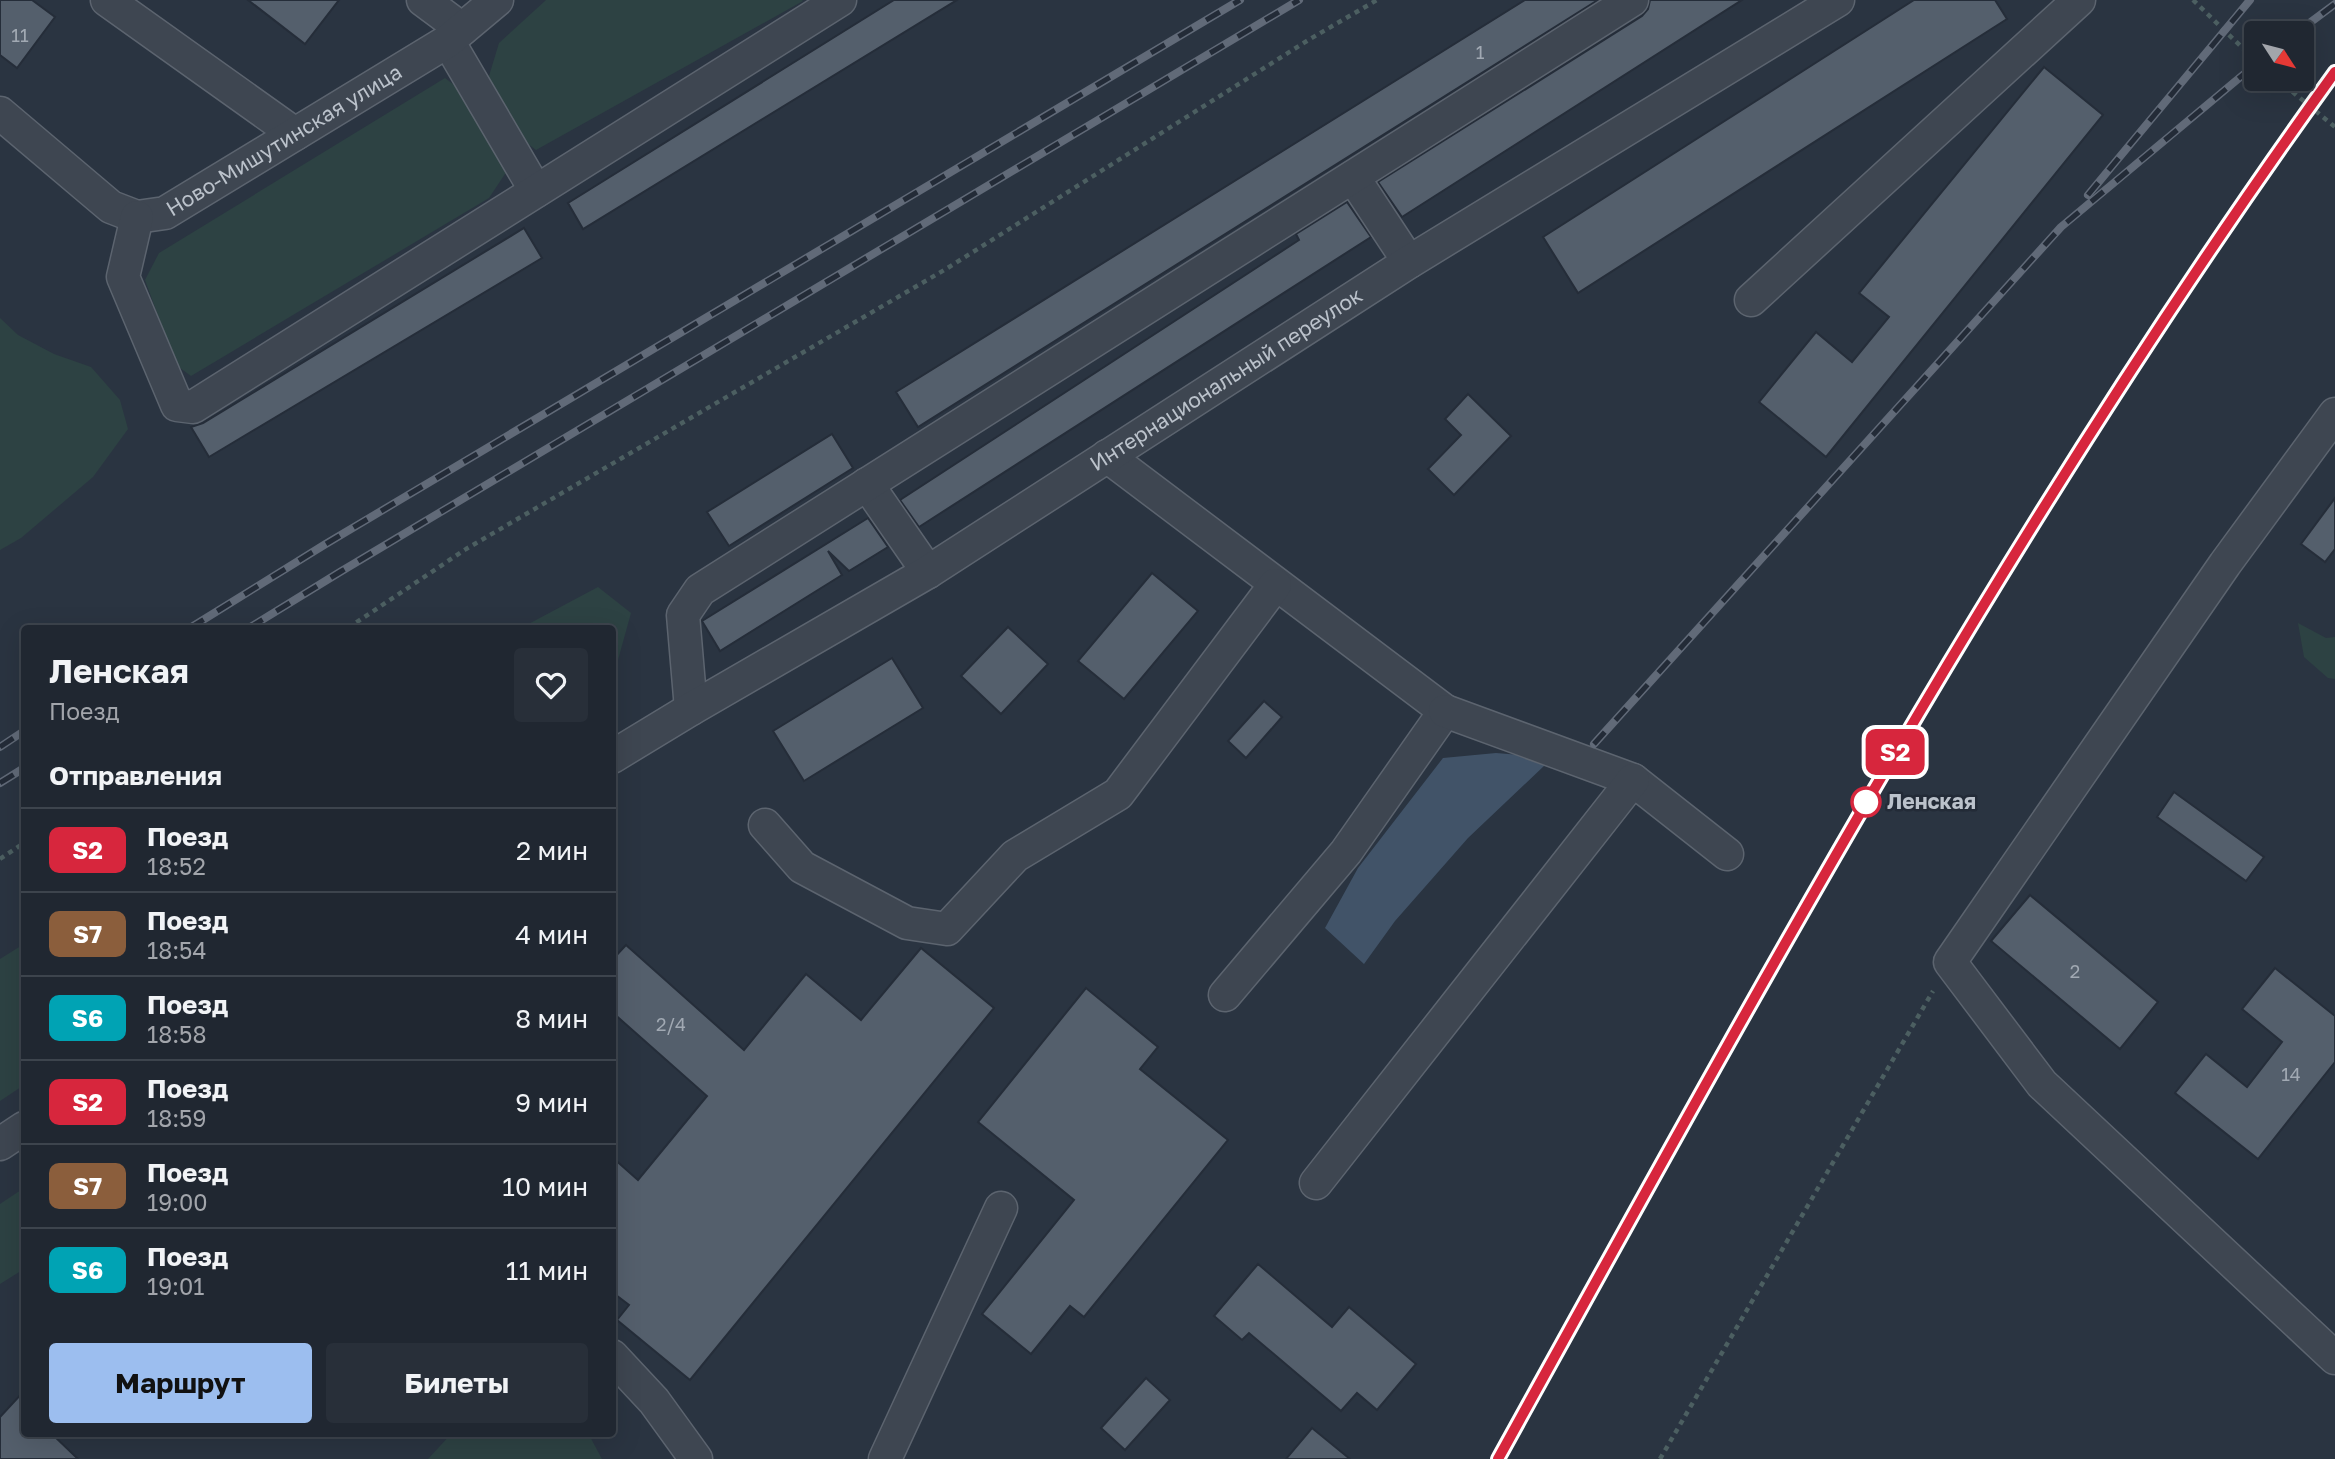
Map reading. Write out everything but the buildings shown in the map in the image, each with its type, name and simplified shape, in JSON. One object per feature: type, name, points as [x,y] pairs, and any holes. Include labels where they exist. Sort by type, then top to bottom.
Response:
[{"type":"street","points":[[107,0],[295,134]]},
{"type":"street","points":[[423,0],[455,35],[536,191]]},
{"type":"street","name":"Ново-Мишутинская улица","points":[[0,113],[111,206],[137,216],[165,213],[455,35],[497,0]]},
{"type":"street","points":[[137,216],[124,276],[177,405],[193,407],[840,0]]},
{"type":"street","points":[[691,709],[683,615],[699,590],[1632,0]]},
{"type":"street","name":"Интернациональный переулок","points":[[616,755],[928,572],[1409,262],[1839,0]]},
{"type":"street","points":[[1751,300],[2079,0]]},
{"type":"street","points":[[1353,177],[1409,262]]},
{"type":"street","points":[[2335,414],[2217,575],[1950,962],[2042,1084],[2335,1358]]},
{"type":"street","points":[[1107,456],[1445,711],[1633,780],[1727,854]]},
{"type":"street","points":[[867,484],[928,572]]},
{"type":"street","points":[[765,825],[802,867],[907,923],[947,929],[1016,856],[1118,794],[1275,584]]},
{"type":"street","points":[[1225,995],[1346,852],[1445,711]]},
{"type":"street","points":[[1316,1183],[1633,780]]},
{"type":"street","points":[[0,1144],[21,1130]]},
{"type":"street","points":[[885,1459],[1001,1208]]},
{"type":"street","points":[[616,1360],[654,1401],[696,1459]]},
{"type":"path","points":[[352,625],[466,549],[946,269],[1310,39],[1377,0]]},
{"type":"path","points":[[2193,0],[2244,49]]},
{"type":"path","points":[[2292,91],[2335,127]]},
{"type":"path","points":[[0,859],[21,846]]},
{"type":"path","points":[[1660,1459],[1950,962]]},
{"type":"green space","points":[[546,0],[803,1],[536,150],[514,133],[498,106],[489,76],[499,43]]},
{"type":"green space","points":[[445,78],[467,95],[507,171],[489,198],[191,376],[176,365],[145,280],[159,253]]},
{"type":"green space","points":[[0,318],[18,335],[54,354],[91,367],[120,400],[128,429],[93,477],[21,538],[0,550]]},
{"type":"green space","points":[[598,587],[631,613],[616,667],[616,625],[527,625]]},
{"type":"green space","points":[[2298,623],[2326,638],[2335,637],[2335,679],[2328,678],[2304,657]]},
{"type":"green space","points":[[21,946],[21,1087],[0,1101],[0,959]]},
{"type":"green space","points":[[21,1190],[21,1271],[0,1284],[0,1204]]},
{"type":"green space","points":[[448,1437],[590,1437],[602,1459],[428,1459]]},
{"type":"water","points":[[1496,753],[1533,756],[1545,765],[1468,838],[1395,921],[1364,964],[1325,928],[1358,868],[1443,758]]},
{"type":"railway","points":[[195,625],[324,545],[1240,0]]},
{"type":"railway","points":[[254,625],[1299,0]]},
{"type":"railway","points":[[2088,195],[2250,0]]},
{"type":"railway","points":[[2312,21],[2335,4]]},
{"type":"railway","points":[[1498,1459],[1806,909],[2022,543],[2174,304],[2335,72]]},
{"type":"railway","points":[[1594,744],[2061,227],[2244,74]]},
{"type":"railway","points":[[0,747],[21,733]]},
{"type":"railway","points":[[0,783],[21,770]]},
{"type":"train","name":"S2","points":[[1498,1459],[1869,796],[1947,666],[2080,449],[2164,320],[2335,72]]},
{"type":"place","name":"Ленская","points":[[1866,802]]}]
